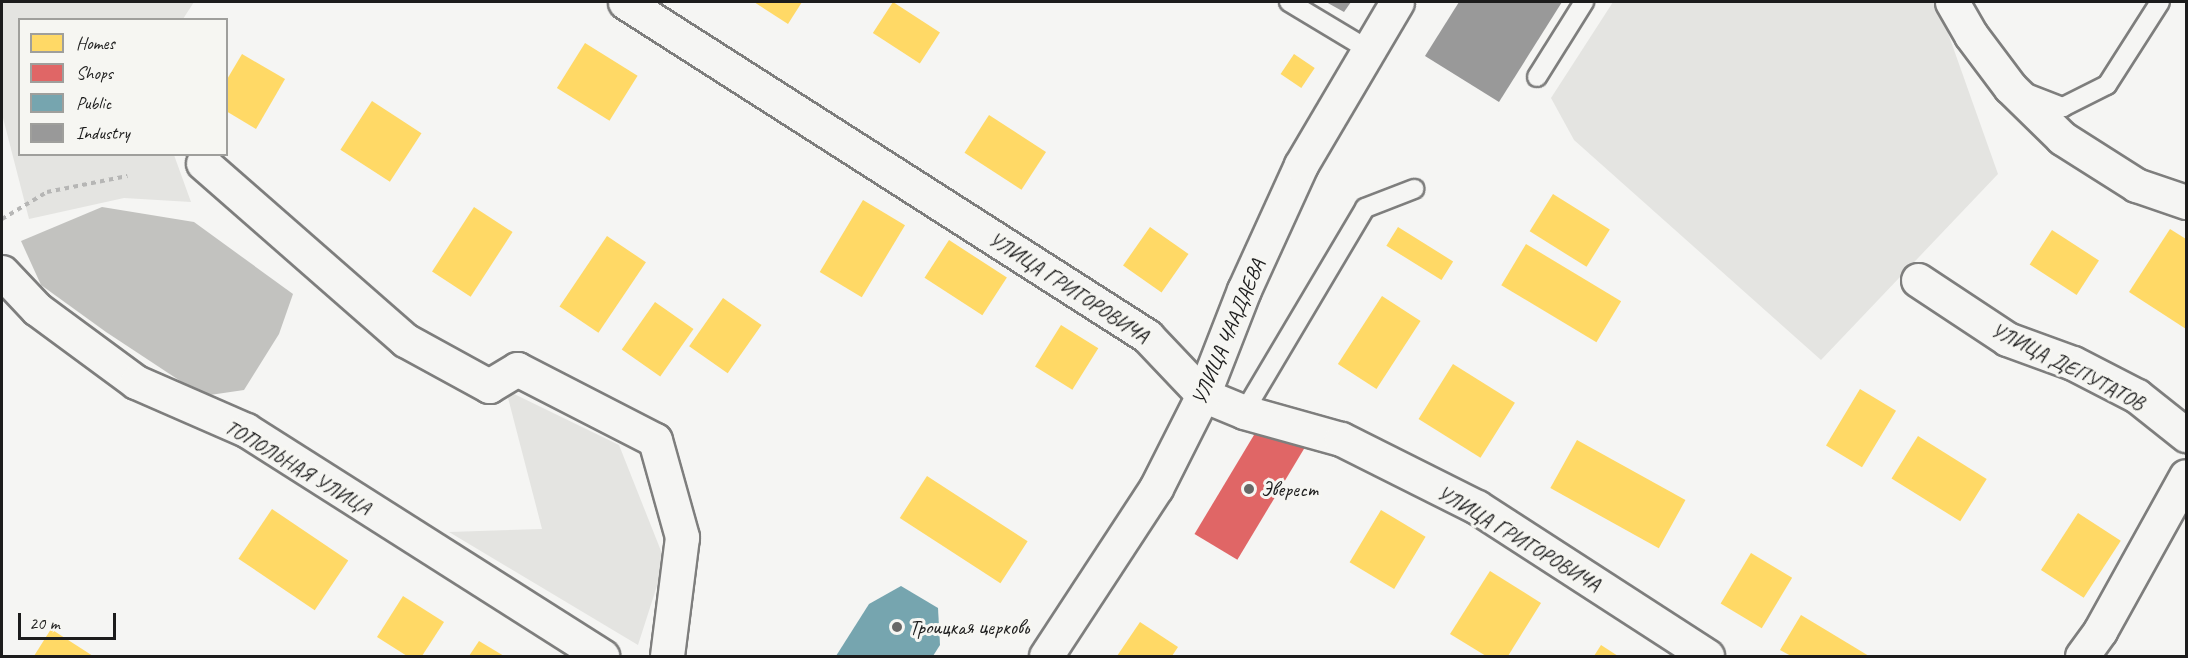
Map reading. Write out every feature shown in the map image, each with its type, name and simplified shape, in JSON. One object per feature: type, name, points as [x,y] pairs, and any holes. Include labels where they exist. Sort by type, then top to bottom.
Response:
[{"type":"street","name":"УЛИЦА ГРИГОРОВИЧА","points":[[625,2],[1147,336],[1203,395],[1244,412],[1341,439],[1477,507],[1707,657]]},
{"type":"street","name":"УЛИЦА ЧААДАЕВА","points":[[1046,657],[1155,488],[1203,395],[1244,290],[1301,165],[1398,2]]},
{"type":"street","points":[[1952,2],[1971,35],[2010,87],[2062,138],[2136,185],[2187,202]]},
{"type":"street","points":[[203,163],[405,340],[489,386],[517,369],[654,440],[682,537],[667,657]]},
{"type":"street","name":"ТОПОЛЬНАЯ УЛИЦА","points":[[2,272],[37,309],[136,382],[246,430],[602,657]]},
{"type":"street","name":"УЛИЦА ДЕПУТАТОВ","points":[[1918,280],[2007,339],[2073,363],[2138,396],[2187,435]]},
{"type":"street","points":[[2082,657],[2100,632],[2187,476]]},
{"type":"lane","points":[[1289,2],[1369,50]]},
{"type":"lane","points":[[1537,77],[1584,2]]},
{"type":"lane","points":[[2010,87],[2063,107],[2107,85],[2160,2]]},
{"type":"lane","points":[[1244,412],[1365,208],[1414,189]]},
{"type":"path","points":[[2,219],[47,192],[127,176]]},
{"type":"shaded area","points":[[2,2],[194,2],[184,18],[18,18],[18,156],[174,156],[191,202],[124,198],[29,219],[2,114]]},
{"type":"shaded area","points":[[1613,2],[1937,2],[1998,174],[1821,360],[1574,140],[1551,98]]},
{"type":"shaded area","points":[[102,207],[194,222],[293,294],[279,334],[244,390],[203,396],[106,332],[41,285],[21,241]]},
{"type":"shaded area","points":[[506,390],[619,445],[665,561],[638,645],[449,532],[542,529]]},
{"type":"building: Homes","points":[[754,2],[802,2],[788,24]]},
{"type":"building: Homes","points":[[893,2],[940,32],[920,64],[873,33]]},
{"type":"building: Homes","points":[[585,43],[638,76],[609,121],[557,88]]},
{"type":"building: Homes","points":[[242,54],[285,79],[256,129],[228,112],[228,78]]},
{"type":"building: Homes","points":[[1294,54],[1315,68],[1301,88],[1281,74]]},
{"type":"building: Homes","points":[[372,101],[421,133],[390,182],[340,150]]},
{"type":"building: Homes","points":[[989,115],[1046,152],[1022,190],[964,153]]},
{"type":"building: Homes","points":[[1553,194],[1610,230],[1587,267],[1530,231]]},
{"type":"building: Homes","points":[[863,200],[905,225],[862,297],[820,272]]},
{"type":"building: Homes","points":[[474,207],[513,232],[471,297],[432,272]]},
{"type":"building: Homes","points":[[1150,227],[1189,254],[1162,292],[1123,266]]},
{"type":"building: Homes","points":[[1398,227],[1453,261],[1441,280],[1386,246]]},
{"type":"building: Homes","points":[[2170,229],[2186,239],[2186,329],[2129,292]]},
{"type":"building: Homes","points":[[2052,230],[2099,260],[2077,295],[2030,264]]},
{"type":"building: Homes","points":[[607,236],[646,262],[598,333],[559,306]]},
{"type":"building: Homes","points":[[949,240],[1007,278],[982,315],[924,278]]},
{"type":"building: Homes","points":[[1526,244],[1621,301],[1596,342],[1501,285]]},
{"type":"building: Homes","points":[[1382,296],[1421,321],[1376,389],[1338,364]]},
{"type":"building: Homes","points":[[723,298],[762,325],[728,373],[689,346]]},
{"type":"building: Homes","points":[[655,302],[694,329],[660,376],[622,350]]},
{"type":"building: Homes","points":[[1061,325],[1098,348],[1072,390],[1035,367]]},
{"type":"building: Homes","points":[[1453,364],[1515,403],[1480,458],[1419,419]]},
{"type":"building: Homes","points":[[1860,389],[1896,411],[1862,467],[1826,446]]},
{"type":"building: Homes","points":[[1918,436],[1987,479],[1960,521],[1892,478]]},
{"type":"building: Homes","points":[[1577,440],[1685,500],[1659,548],[1550,488]]},
{"type":"building: Homes","points":[[927,476],[1028,541],[1000,583],[900,518]]},
{"type":"building: Homes","points":[[272,509],[348,560],[315,610],[238,559]]},
{"type":"building: Homes","points":[[1381,510],[1426,537],[1394,589],[1350,562]]},
{"type":"building: Homes","points":[[2078,513],[2121,541],[2084,598],[2041,570]]},
{"type":"building: Homes","points":[[1751,553],[1792,578],[1762,628],[1721,604]]},
{"type":"building: Homes","points":[[1490,571],[1541,603],[1508,656],[1486,656],[1450,634]]},
{"type":"building: Homes","points":[[403,596],[444,622],[422,656],[407,656],[377,637]]},
{"type":"building: Homes","points":[[1801,615],[1869,656],[1791,656],[1780,650]]},
{"type":"building: Homes","points":[[1140,622],[1178,647],[1172,656],[1117,656]]},
{"type":"building: Homes","points":[[51,629],[93,656],[34,656]]},
{"type":"building: Homes","points":[[479,641],[504,656],[469,656]]},
{"type":"building: Homes","points":[[1601,645],[1618,656],[1594,656]]},
{"type":"building: Shops","name":"Эверест","points":[[1263,420],[1306,446],[1237,560],[1194,534]]},
{"type":"building: Public","name":"Троицкая церковь","points":[[901,586],[938,608],[940,645],[933,656],[836,656],[869,604]]},
{"type":"building: Industry","points":[[1326,2],[1351,2],[1344,12]]},
{"type":"building: Industry","points":[[1459,2],[1562,2],[1499,102],[1425,56]]},
{"type":"place","name":"Эверест","points":[[1249,489]]},
{"type":"place","name":"Троицкая церковь","points":[[897,627]]}]
